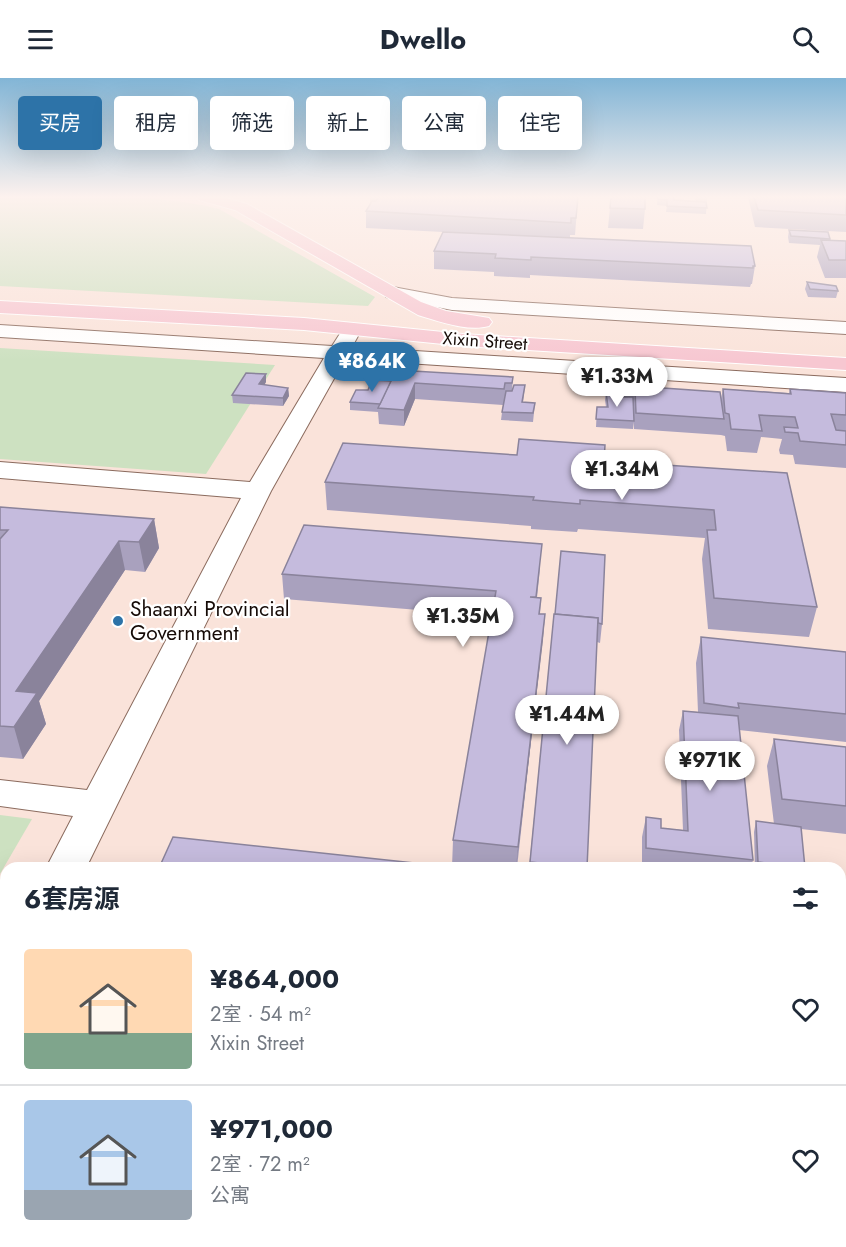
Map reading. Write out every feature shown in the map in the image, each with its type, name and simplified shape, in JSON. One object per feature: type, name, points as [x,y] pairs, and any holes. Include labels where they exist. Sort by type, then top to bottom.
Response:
[{"type":"main road","name":"Xixin Street","points":[[311,252],[386,299],[413,308],[468,320],[846,349]]},
{"type":"main road","points":[[0,293],[311,318],[463,340]]},
{"type":"main road","points":[[0,307],[311,318]]},
{"type":"main road","name":"Xixin Street","points":[[311,318],[349,330],[463,340],[846,364]]},
{"type":"street","points":[[386,299],[846,327]]},
{"type":"street","points":[[0,331],[349,330],[846,385]]},
{"type":"street","points":[[69,862],[258,490],[349,330]]},
{"type":"street","points":[[0,470],[258,490]]},
{"type":"street","points":[[0,793],[98,805]]},
{"type":"green space","points":[[0,252],[294,252],[375,297],[368,306],[0,286]]},
{"type":"green space","points":[[0,348],[275,365],[206,474],[0,459]]},
{"type":"green space","points":[[0,815],[32,819],[7,862],[0,862]]},
{"type":"building","points":[[445,252],[752,252],[755,266],[753,268],[531,257],[531,260],[495,258],[496,254]]},
{"type":"building","points":[[826,252],[846,252],[846,260],[829,260]]},
{"type":"building","points":[[807,282],[836,286],[838,291],[810,289]]},
{"type":"building","points":[[396,370],[513,377],[512,383],[505,383],[504,389],[415,383],[404,410],[378,408]]},
{"type":"building","points":[[246,373],[266,374],[259,384],[288,388],[283,398],[232,395]]},
{"type":"building","points":[[372,380],[391,381],[380,404],[350,402],[356,390],[368,390]]},
{"type":"building","points":[[514,385],[525,385],[522,402],[535,403],[533,413],[502,412],[506,391],[512,391]]},
{"type":"building","points":[[620,385],[720,392],[724,419],[636,413],[635,390],[619,389]]},
{"type":"building","points":[[723,389],[791,394],[790,389],[846,393],[846,415],[831,414],[836,430],[846,431],[846,445],[800,441],[798,433],[785,432],[784,427],[798,428],[795,417],[759,415],[762,431],[731,429],[729,414],[725,413]]},
{"type":"building","points":[[606,392],[618,392],[618,397],[633,397],[634,421],[596,419],[597,407],[608,407]]},
{"type":"building","points":[[519,439],[605,445],[604,461],[787,473],[817,607],[714,598],[707,530],[716,530],[714,510],[580,500],[580,504],[533,500],[534,497],[325,482],[343,443],[517,455]]},
{"type":"building","points":[[0,507],[154,519],[139,542],[119,541],[16,691],[37,693],[14,727],[0,726],[0,539],[8,530],[0,530]]},
{"type":"building","points":[[304,525],[542,544],[536,597],[530,597],[541,598],[539,614],[545,614],[518,847],[453,840],[496,591],[282,574]]},
{"type":"building","points":[[561,551],[605,555],[602,624],[598,623],[598,618],[555,614]]},
{"type":"building","points":[[554,614],[598,618],[587,862],[530,862]]},
{"type":"building","points":[[701,637],[846,652],[846,714],[738,703],[739,708],[704,703]]},
{"type":"building","points":[[683,711],[738,716],[753,860],[646,848],[646,817],[661,819],[661,828],[688,831]]},
{"type":"building","points":[[774,739],[846,747],[846,806],[782,799]]},
{"type":"building","points":[[756,821],[801,827],[804,862],[758,862]]},
{"type":"building","points":[[173,837],[405,862],[162,862]]},
{"type":"place","name":"Shaanxi Provincial Government","points":[[118,621]]}]
